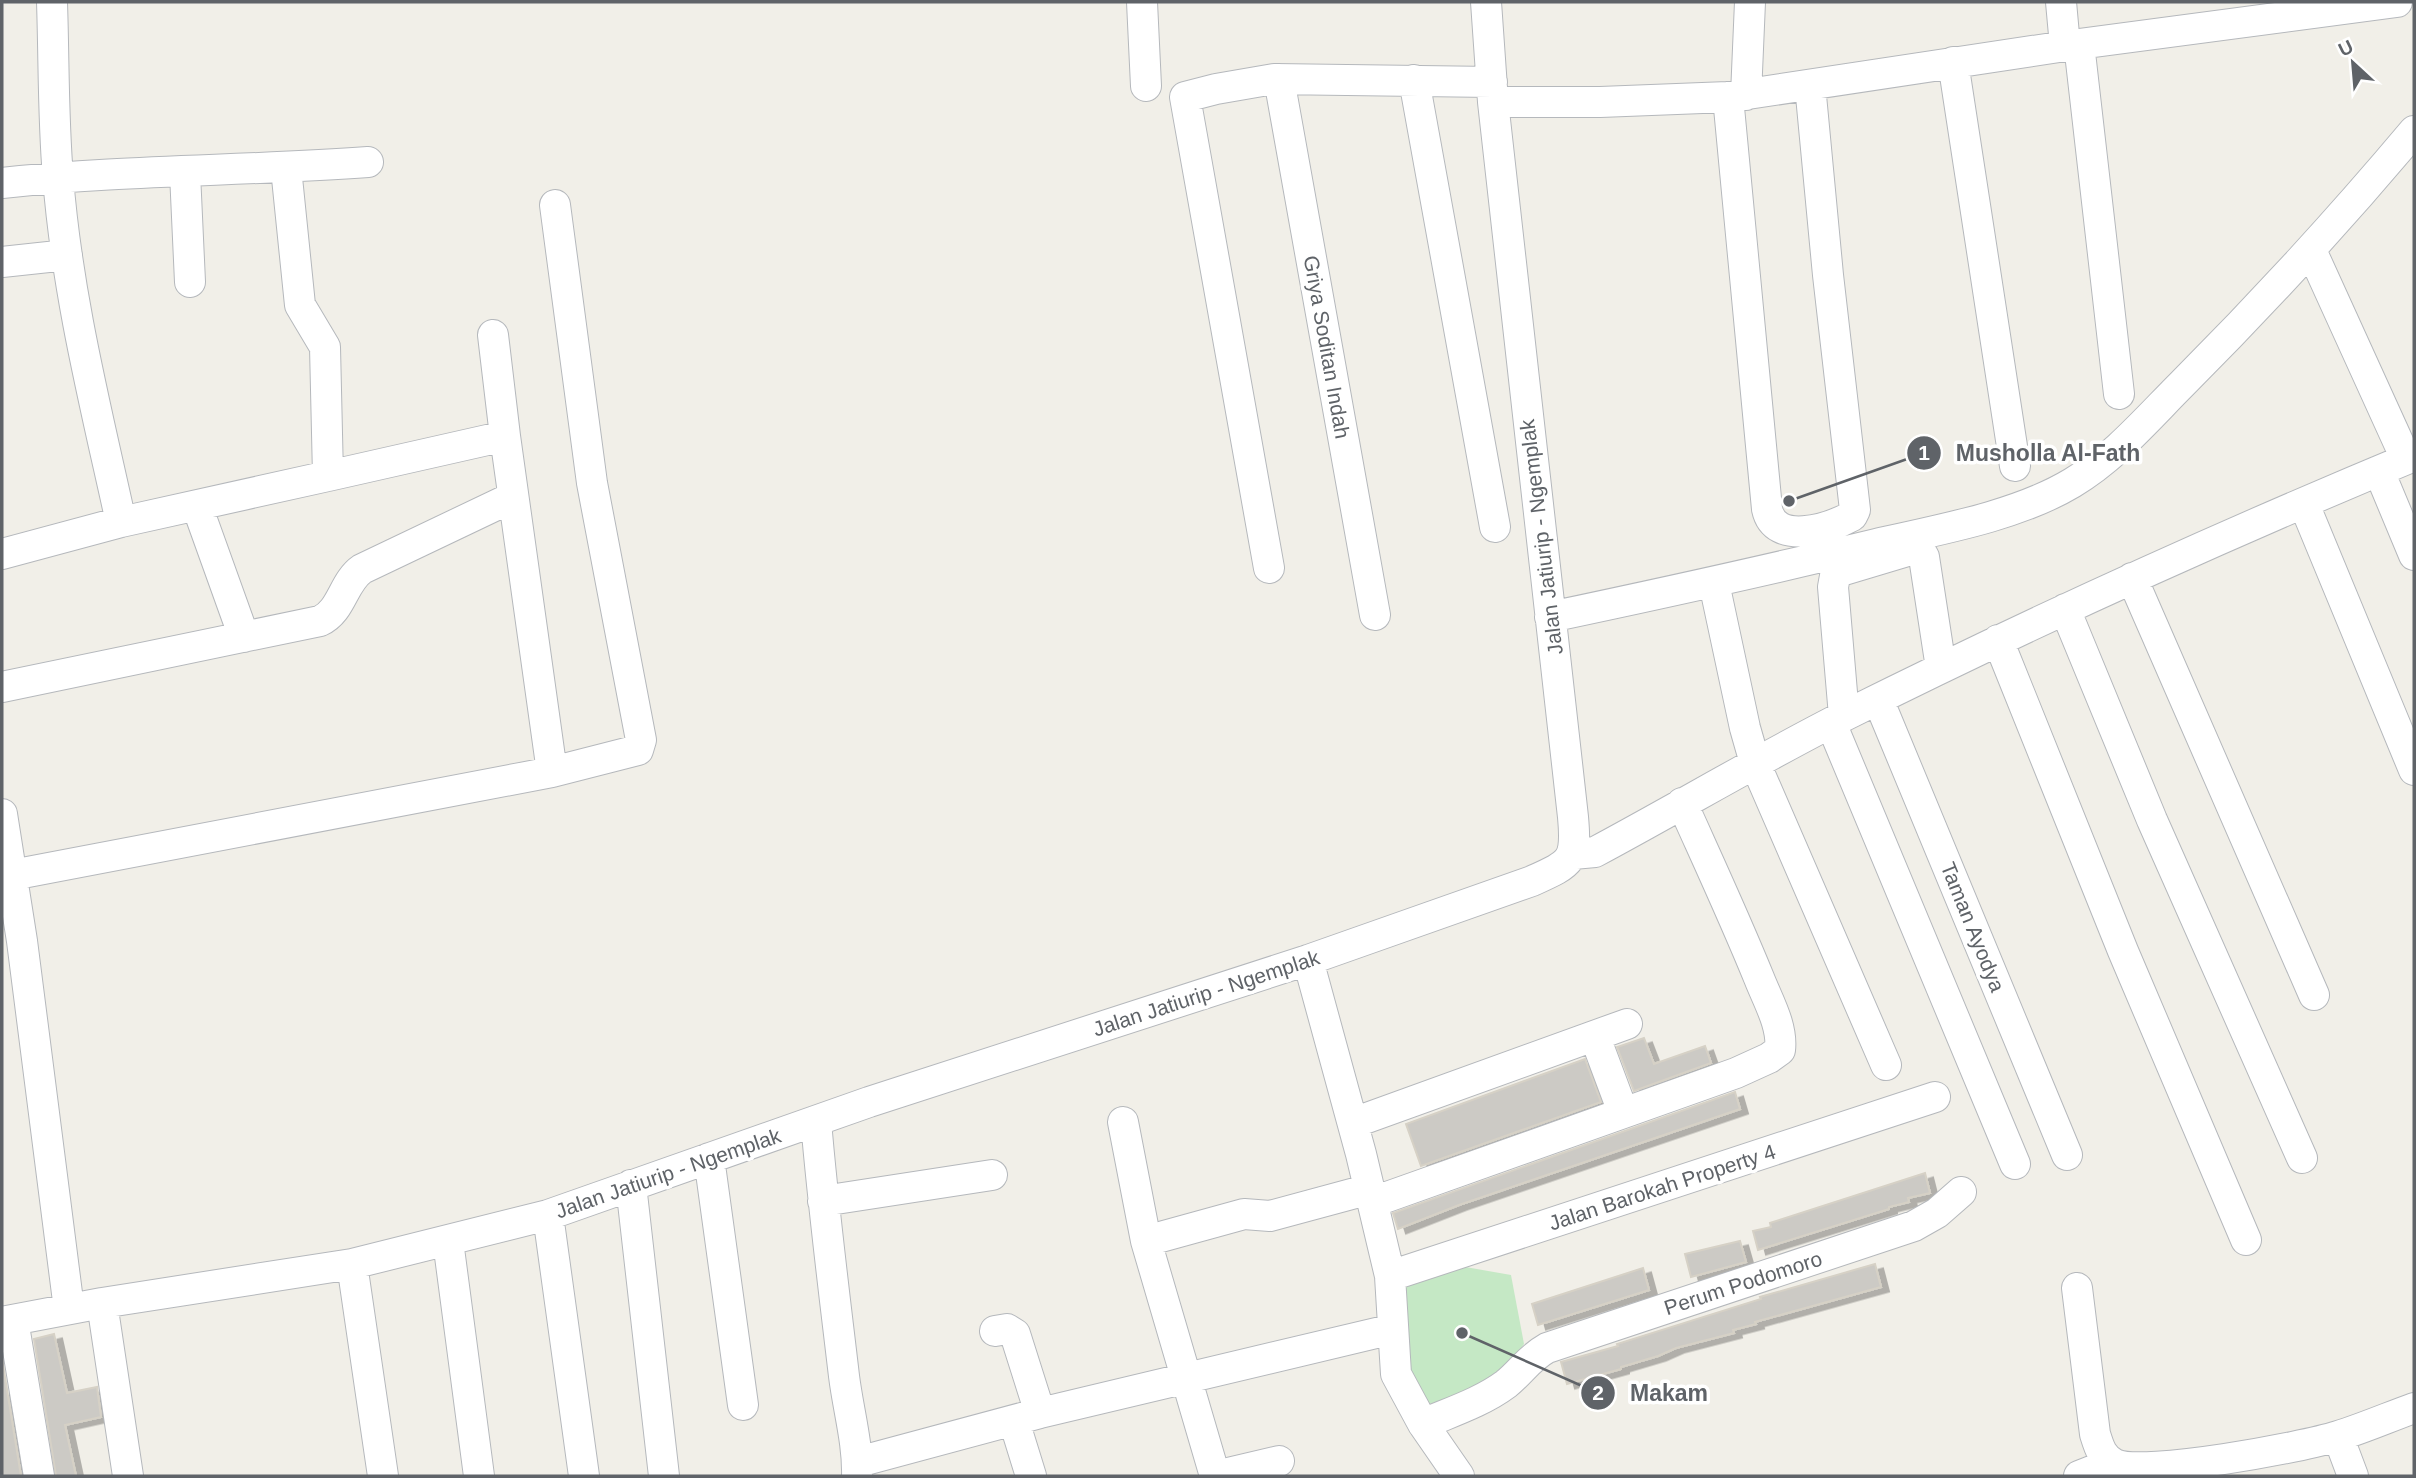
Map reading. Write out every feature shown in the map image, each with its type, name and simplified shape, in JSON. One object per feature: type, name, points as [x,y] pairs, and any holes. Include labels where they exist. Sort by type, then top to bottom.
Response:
[{"type":"street","points":[[52,2],[57,164],[67,255],[74,302],[121,522]]},
{"type":"street","points":[[1142,2],[1146,86]]},
{"type":"street","name":"Jalan Jatiurip - Ngemplak","points":[[8,1321],[102,1303],[352,1264],[548,1215],[816,1121],[1308,960],[1557,870],[1573,854],[1573,817],[1492,92],[1486,2]]},
{"type":"street","points":[[1750,2],[1737,96],[1767,509],[1775,526],[1794,532],[1844,520],[1852,516],[1855,510],[1828,275],[1810,85]]},
{"type":"street","points":[[2060,2],[2072,45],[2119,394]]},
{"type":"street","points":[[1269,568],[1185,97],[1236,85],[1279,79],[1414,80],[1492,92],[1600,102],[1737,96],[2072,45],[2397,2]]},
{"type":"street","points":[[1953,62],[2015,466]]},
{"type":"street","name":"Griya Soditan Indah","points":[[1279,79],[1375,615]]},
{"type":"street","points":[[1414,80],[1495,527]]},
{"type":"street","points":[[1548,600],[1714,583],[1936,530],[2035,502],[2071,484],[2102,464],[2255,311],[2414,131]]},
{"type":"street","points":[[2,183],[57,164],[185,173],[368,162]]},
{"type":"street","points":[[286,168],[300,305],[325,347],[328,476]]},
{"type":"street","points":[[185,173],[190,282]]},
{"type":"street","points":[[12,875],[552,772],[638,750],[641,740],[592,483],[555,205]]},
{"type":"street","points":[[1573,854],[1595,852],[1755,763],[1998,640],[2410,458],[2311,250]]},
{"type":"street","points":[[2,262],[67,255]]},
{"type":"street","points":[[493,335],[552,772]]},
{"type":"street","points":[[2,554],[121,522],[505,436]]},
{"type":"street","points":[[2379,471],[2414,555]]},
{"type":"street","points":[[2,687],[324,619],[334,610],[357,572],[513,497]]},
{"type":"street","points":[[2304,504],[2414,769]]},
{"type":"street","points":[[197,506],[244,637]]},
{"type":"street","points":[[1941,668],[1921,551],[1911,550],[1841,570],[1835,576],[1833,587],[1838,720],[2015,1164]]},
{"type":"street","points":[[2132,579],[2314,995]]},
{"type":"street","points":[[1714,583],[1755,763],[1886,1065]]},
{"type":"street","points":[[2065,609],[2152,820],[2302,1158]]},
{"type":"street","points":[[1998,640],[2123,951],[2246,1240]]},
{"type":"street","name":"Taman Ayodya","points":[[1878,699],[2067,1155]]},
{"type":"street","points":[[1146,1241],[1244,1214],[1270,1216],[1371,1196],[1754,1066],[1780,1050],[1782,1036],[1738,926],[1682,803]]},
{"type":"street","points":[[2,814],[12,875],[12,942],[69,1309]]},
{"type":"street","points":[[1308,960],[1353,1123],[1390,1276],[1396,1374],[1423,1424],[1458,1476]]},
{"type":"street","points":[[1353,1123],[1627,1024]]},
{"type":"street","points":[[1595,1037],[1623,1112]]},
{"type":"street","name":"Jalan Barokah Property 4","points":[[1390,1276],[1935,1097]]},
{"type":"street","points":[[816,1121],[823,1201],[858,1469],[1027,1417],[1393,1329]]},
{"type":"street","points":[[1123,1122],[1146,1241],[1215,1476],[1279,1461]]},
{"type":"street","points":[[709,1158],[744,1405]]},
{"type":"street","points":[[823,1201],[992,1175]]},
{"type":"street","points":[[631,1185],[664,1476]]},
{"type":"street","name":"Perum Podomoro","points":[[1423,1424],[1488,1396],[1508,1382],[1532,1357],[1547,1348],[1914,1226],[1937,1213],[1961,1192]]},
{"type":"street","points":[[548,1215],[584,1476]]},
{"type":"street","points":[[448,1241],[480,1476]]},
{"type":"street","points":[[352,1264],[383,1476]]},
{"type":"street","points":[[2077,1288],[2095,1434],[2101,1452],[2112,1463],[2121,1467],[2156,1467],[2268,1453],[2338,1436],[2414,1408]]},
{"type":"street","points":[[102,1303],[128,1476]]},
{"type":"street","points":[[8,1321],[39,1476]]},
{"type":"street","points":[[995,1331],[1007,1329],[1015,1334],[1027,1417],[1031,1476]]},
{"type":"street","points":[[2338,1436],[2353,1476]]},
{"type":"street","points":[[2078,1476],[2112,1463]]},
{"type":"green space","points":[[1454,1265],[1511,1275],[1524,1344],[1493,1378],[1469,1392],[1424,1405],[1408,1379],[1404,1283]]},
{"type":"building","points":[[1644,1038],[1654,1064],[1705,1046],[1711,1063],[1634,1091],[1617,1047]]},
{"type":"building","points":[[1585,1059],[1601,1102],[1421,1166],[1406,1124]]},
{"type":"building","points":[[1735,1092],[1740,1109],[1459,1205],[1398,1229],[1393,1213]]},
{"type":"building","points":[[1925,1173],[1930,1193],[1908,1198],[1909,1202],[1889,1209],[1758,1250],[1753,1231],[1771,1227],[1770,1223]]},
{"type":"building","points":[[1740,1241],[1746,1262],[1691,1277],[1685,1254]]},
{"type":"building","points":[[1875,1264],[1881,1287],[1755,1322],[1756,1324],[1733,1330],[1734,1333],[1676,1348],[1621,1369],[1567,1384],[1561,1362],[1618,1346],[1617,1344],[1761,1299],[1760,1297]]},
{"type":"building","points":[[1643,1268],[1649,1290],[1538,1325],[1532,1304]]},
{"type":"building","points":[[54,1334],[67,1393],[97,1387],[101,1417],[65,1425],[76,1476],[56,1476],[34,1339]]},
{"type":"building","points":[[2,1359],[21,1476],[2,1476]]},
{"type":"place","name":"Musholla Al-Fath","points":[[1789,501]]},
{"type":"place","name":"Makam","points":[[1462,1333]]}]
